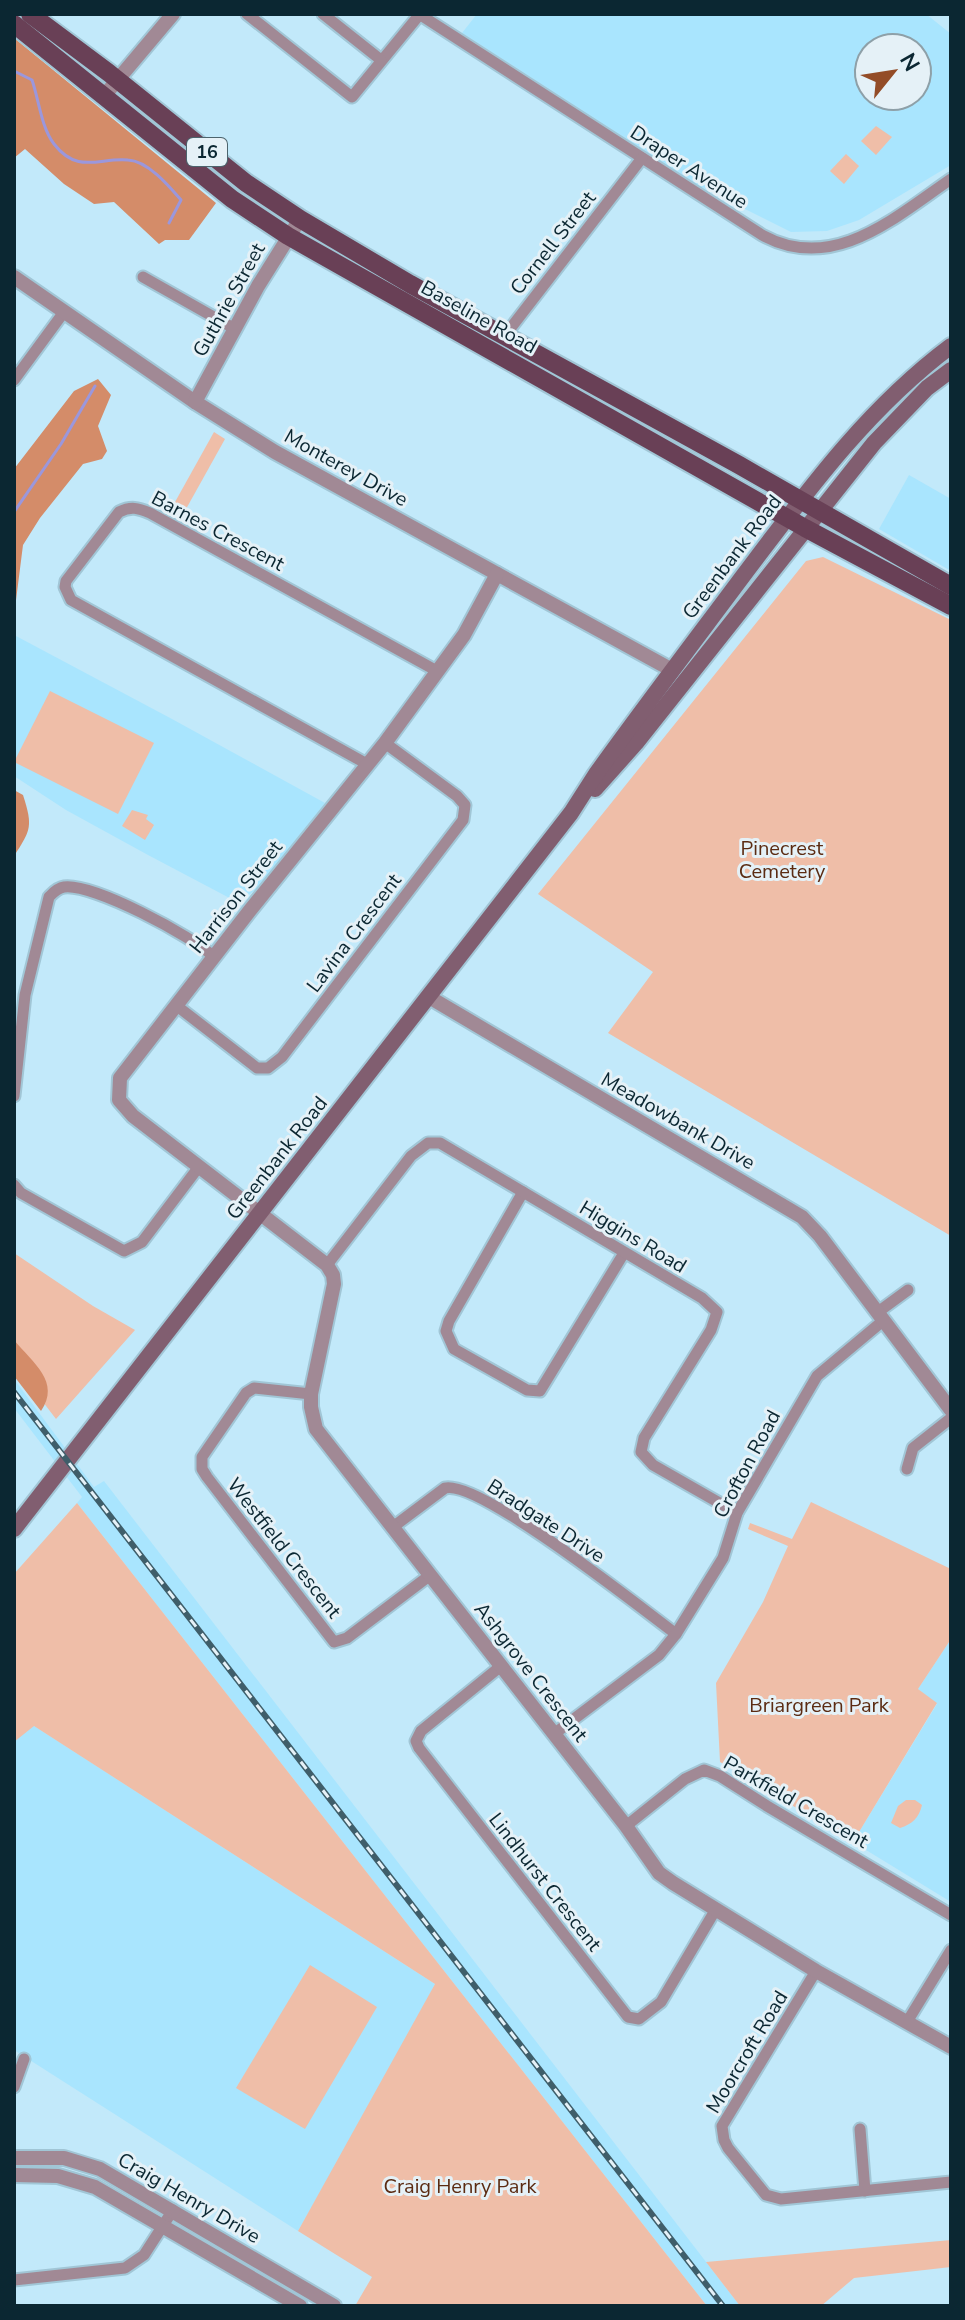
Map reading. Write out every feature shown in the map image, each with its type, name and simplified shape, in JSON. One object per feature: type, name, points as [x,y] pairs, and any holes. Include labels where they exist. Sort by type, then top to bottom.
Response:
[{"type":"main road","name":"Baseline Road","points":[[30,14],[246,183],[300,219],[805,528],[951,606]]},
{"type":"main road","name":"Baseline Road","points":[[14,24],[232,199],[288,236],[819,510],[951,586]]},
{"type":"main road","name":"Greenbank Road","points":[[14,1529],[571,813],[672,670],[800,500],[869,418],[920,369],[951,346]]},
{"type":"main road","name":"Greenbank Road","points":[[571,813],[636,743],[819,510],[901,414],[951,370]]},
{"type":"street","points":[[104,96],[173,14]]},
{"type":"street","points":[[247,14],[352,97],[420,14]]},
{"type":"street","points":[[323,14],[381,60]]},
{"type":"street","name":"Draper Avenue","points":[[420,14],[762,235],[785,246],[822,249],[844,245],[897,216],[951,179]]},
{"type":"street","name":"Cornell Street","points":[[499,343],[642,158]]},
{"type":"street","name":"Guthrie Street","points":[[195,402],[300,219]]},
{"type":"street","name":"Monterey Drive","points":[[14,277],[195,402],[275,452],[672,670]]},
{"type":"street","points":[[143,277],[235,329]]},
{"type":"street","points":[[14,380],[64,312]]},
{"type":"street","name":"Barnes Crescent","points":[[367,764],[71,600],[65,587],[66,581],[119,512],[129,507],[136,508],[437,671]]},
{"type":"street","name":"Harrison Street","points":[[259,1214],[133,1116],[119,1100],[120,1078],[385,743],[464,635],[497,574]]},
{"type":"street","name":"Lavina Crescent","points":[[177,1006],[257,1068],[268,1068],[282,1057],[463,820],[465,805],[457,796],[385,743]]},
{"type":"street","points":[[14,1096],[25,995],[49,897],[56,890],[65,886],[117,900],[192,941],[214,957]]},
{"type":"street","name":"Meadowbank Drive","points":[[429,997],[802,1217],[820,1236],[951,1410]]},
{"type":"street","name":"Higgins Road","points":[[327,1265],[411,1156],[428,1143],[440,1143],[702,1298],[717,1312],[711,1330],[644,1438],[641,1452],[653,1465],[737,1513]]},
{"type":"street","points":[[14,1185],[21,1193],[124,1251],[142,1242],[198,1168]]},
{"type":"street","points":[[523,1192],[449,1321],[446,1331],[454,1349],[527,1390],[540,1391],[624,1253]]},
{"type":"street","points":[[259,1214],[327,1265]]},
{"type":"street","name":"Ashgrove Crescent","points":[[327,1265],[334,1284],[311,1394],[316,1429],[626,1826],[659,1873],[816,1971],[951,2047]]},
{"type":"street","points":[[881,1316],[908,1290]]},
{"type":"street","name":"Crofton Road","points":[[554,1734],[659,1655],[676,1634],[723,1558],[737,1513],[817,1376],[881,1316]]},
{"type":"street","name":"Westfield Crescent","points":[[311,1394],[254,1388],[246,1393],[202,1457],[202,1469],[207,1477],[334,1642],[347,1638],[429,1576]]},
{"type":"street","points":[[907,1469],[913,1448],[951,1418]]},
{"type":"street","name":"Bradgate Drive","points":[[393,1527],[445,1488],[463,1489],[544,1537],[676,1634]]},
{"type":"street","name":"Lindhurst Crescent","points":[[501,1666],[421,1731],[416,1741],[628,2017],[639,2019],[661,2002],[716,1909]]},
{"type":"street","name":"Parkfield Crescent","points":[[626,1826],[685,1779],[704,1770],[720,1776],[951,1915]]},
{"type":"street","points":[[907,2022],[951,1950]]},
{"type":"street","name":"Moorcroft Road","points":[[816,1971],[722,2126],[728,2148],[762,2191],[771,2197],[791,2199],[951,2182]]},
{"type":"street","points":[[14,2087],[24,2059]]},
{"type":"street","points":[[860,2129],[865,2191]]},
{"type":"street","name":"Craig Henry Drive","points":[[14,2158],[51,2157],[87,2165],[123,2181],[334,2306]]},
{"type":"street","name":"Craig Henry Drive","points":[[14,2175],[58,2176],[83,2182],[300,2306]]},
{"type":"street","points":[[14,2280],[125,2268],[144,2255],[173,2210]]},
{"type":"shaded area","points":[[477,14],[926,14],[951,34],[951,165],[859,220],[827,231],[791,232],[693,183],[462,33]]},
{"type":"shaded area","points":[[14,38],[216,203],[189,240],[165,240],[159,244],[114,202],[94,204],[64,184],[25,149],[14,158]]},
{"type":"shaded area","points":[[98,379],[111,395],[98,426],[107,451],[102,459],[83,464],[40,518],[23,545],[14,616],[14,469],[74,391]]},
{"type":"shaded area","points":[[909,475],[951,499],[951,571],[879,529]]},
{"type":"shaded area","points":[[16,636],[325,803],[260,886],[239,903],[148,855],[66,810],[14,776]]},
{"type":"shaded area","points":[[14,790],[23,795],[29,827],[14,856]]},
{"type":"shaded area","points":[[14,1340],[46,1382],[48,1391],[41,1411],[14,1376]]},
{"type":"shaded area","points":[[14,1379],[94,1487],[104,1481],[740,2306],[707,2306],[77,1503],[82,1497],[14,1408]]},
{"type":"shaded area","points":[[951,1639],[951,1902],[853,1842],[937,1704],[918,1689]]},
{"type":"shaded area","points":[[14,1713],[435,1984],[398,2057],[298,2231],[14,2050]]},
{"type":"green space","points":[[876,126],[892,137],[876,155],[861,141]]},
{"type":"green space","points":[[846,154],[859,166],[844,184],[830,171]]},
{"type":"green space","points":[[214,432],[225,439],[181,518],[170,511]]},
{"type":"green space","name":"Pinecrest Cemetery","points":[[823,557],[951,620],[951,1236],[608,1033],[653,972],[538,894],[806,561]]},
{"type":"green space","points":[[50,691],[154,743],[118,814],[14,762]]},
{"type":"green space","points":[[132,810],[148,815],[146,819],[154,825],[145,840],[122,826]]},
{"type":"green space","points":[[14,1253],[135,1330],[56,1419],[14,1364]]},
{"type":"green space","name":"Briargreen Park","points":[[811,1502],[951,1569],[951,1639],[918,1689],[937,1703],[853,1842],[720,1762],[716,1683],[763,1602],[788,1546],[748,1529],[750,1523],[792,1539]]},
{"type":"green space","name":"Craig Henry Park","points":[[77,1503],[707,2306],[355,2306],[372,2277],[298,2231],[435,1984],[34,1726],[14,1742],[14,1574]]},
{"type":"green space","points":[[906,1800],[915,1800],[922,1805],[914,1820],[900,1828],[891,1823],[898,1806]]},
{"type":"green space","points":[[310,1965],[377,2007],[305,2129],[236,2088]]},
{"type":"green space","points":[[951,2240],[951,2267],[854,2278],[821,2306],[740,2306],[706,2262]]},
{"type":"waterway","points":[[14,71],[32,80],[46,130],[63,153],[81,162],[136,161],[164,181],[181,200],[169,223]]},
{"type":"waterway","points":[[14,512],[61,444],[95,386]]},
{"type":"railway","points":[[14,1392],[723,2306]]}]
